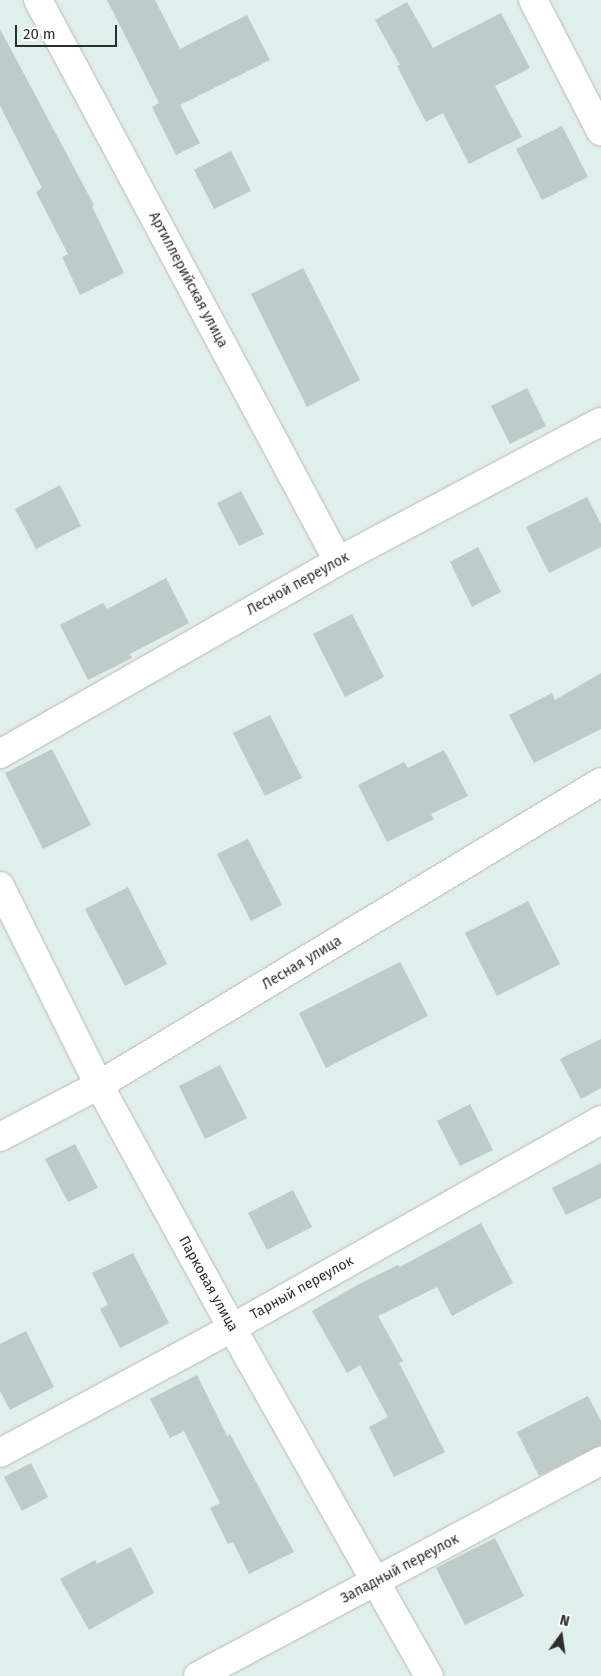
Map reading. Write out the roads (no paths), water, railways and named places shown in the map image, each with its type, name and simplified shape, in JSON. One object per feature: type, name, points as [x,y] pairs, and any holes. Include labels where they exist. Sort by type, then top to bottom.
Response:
[{"type":"street","name":"Артиллерийская улица","points":[[38,0],[338,561]]},
{"type":"street","points":[[540,2],[601,132]]},
{"type":"street","name":"Лесной переулок","points":[[0,754],[338,561],[601,422]]},
{"type":"street","name":"Лесная улица","points":[[0,1138],[99,1085],[601,782]]},
{"type":"street","name":"Парковая улица","points":[[0,886],[99,1085],[232,1328],[378,1582],[429,1676]]},
{"type":"street","name":"Тарный переулок","points":[[0,1452],[232,1328],[601,1120]]},
{"type":"street","name":"Западный переулок","points":[[198,1676],[601,1462]]}]
